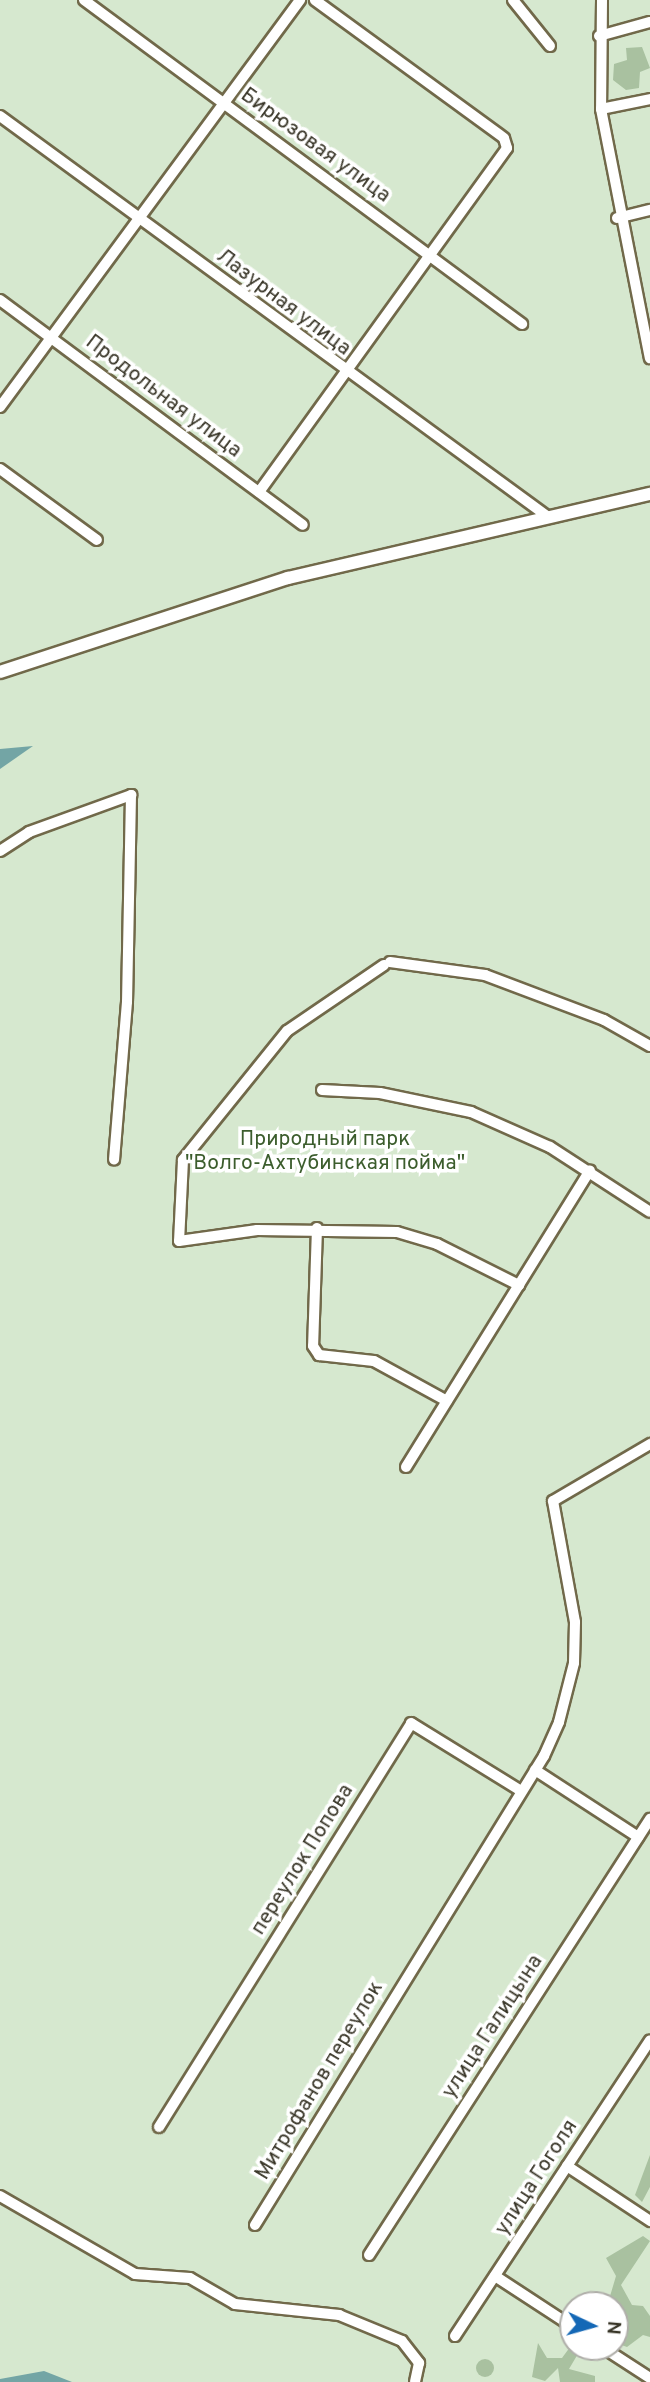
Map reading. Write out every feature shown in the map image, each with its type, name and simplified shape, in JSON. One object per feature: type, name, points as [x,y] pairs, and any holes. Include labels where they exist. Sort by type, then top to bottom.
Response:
[{"type":"street","name":"Бирюзовая улица","points":[[84,0],[522,324]]},
{"type":"street","points":[[0,407],[300,0]]},
{"type":"street","points":[[258,492],[504,159],[504,138],[315,0]]},
{"type":"street","points":[[513,0],[550,46]]},
{"type":"street","points":[[602,0],[599,36],[601,109],[617,218],[649,353]]},
{"type":"street","points":[[599,36],[650,22]]},
{"type":"street","points":[[601,109],[650,99]]},
{"type":"street","name":"Лазурная улица","points":[[0,116],[346,374],[547,516]]},
{"type":"street","points":[[617,218],[650,210]]},
{"type":"street","name":"Продольная улица","points":[[0,300],[303,525]]},
{"type":"street","points":[[0,469],[97,540]]},
{"type":"street","points":[[0,672],[288,578],[650,494]]},
{"type":"street","points":[[0,851],[29,832],[131,795],[127,1002],[114,1159]]},
{"type":"street","points":[[519,1285],[437,1244],[397,1232],[317,1228],[267,1230],[179,1241],[183,1160],[287,1031],[387,963],[485,975],[604,1020],[650,1046]]},
{"type":"street","points":[[322,1090],[380,1093],[471,1112],[590,1171],[650,1212]]},
{"type":"street","points":[[406,1467],[590,1171]]},
{"type":"street","points":[[317,1228],[313,1346],[319,1354],[374,1361],[447,1401]]},
{"type":"street","name":"Митрофанов переулок","points":[[255,2225],[535,1770],[559,1722],[574,1663],[574,1599],[551,1508],[559,1495],[650,1444]]},
{"type":"street","name":"переулок Попова","points":[[159,2127],[411,1723],[521,1791]]},
{"type":"street","points":[[535,1770],[638,1837]]},
{"type":"street","name":"улица Галицына","points":[[369,2255],[650,1819]]},
{"type":"street","name":"улица Гоголя","points":[[455,2336],[567,2166],[646,2054],[650,2040]]},
{"type":"street","points":[[567,2166],[650,2221]]},
{"type":"street","points":[[0,2196],[135,2274],[190,2278],[235,2304],[339,2315],[402,2341],[419,2363],[415,2382]]},
{"type":"street","points":[[495,2276],[559,2319]]},
{"type":"street","points":[[624,2361],[650,2378]]},
{"type":"green space","name":"Природный парк \"Волго-Ахтубинская пойма\"","points":[[0,0],[650,0],[650,2382],[0,2382]]},
{"type":"green space","points":[[642,47],[650,68],[640,72],[639,88],[626,90],[613,80],[614,64],[627,60],[626,48]]},
{"type":"green space","points":[[650,2155],[650,2187],[642,2202],[635,2195]]},
{"type":"green space","points":[[643,2236],[650,2241],[621,2285],[624,2291],[612,2291],[616,2276],[606,2258]]},
{"type":"green space","points":[[629,2300],[632,2305],[643,2306],[650,2316],[650,2337],[643,2335],[629,2346]]},
{"type":"green space","points":[[538,2343],[547,2358],[574,2361],[569,2369],[595,2376],[595,2382],[560,2382],[558,2368],[545,2381],[532,2377]]},
{"type":"green space","points":[[485,2359],[491,2362],[494,2368],[491,2374],[485,2377],[479,2374],[476,2368],[479,2362]]},
{"type":"water","points":[[33,746],[0,769],[0,749]]},
{"type":"water","points":[[44,2371],[72,2382],[0,2382],[0,2379]]}]
